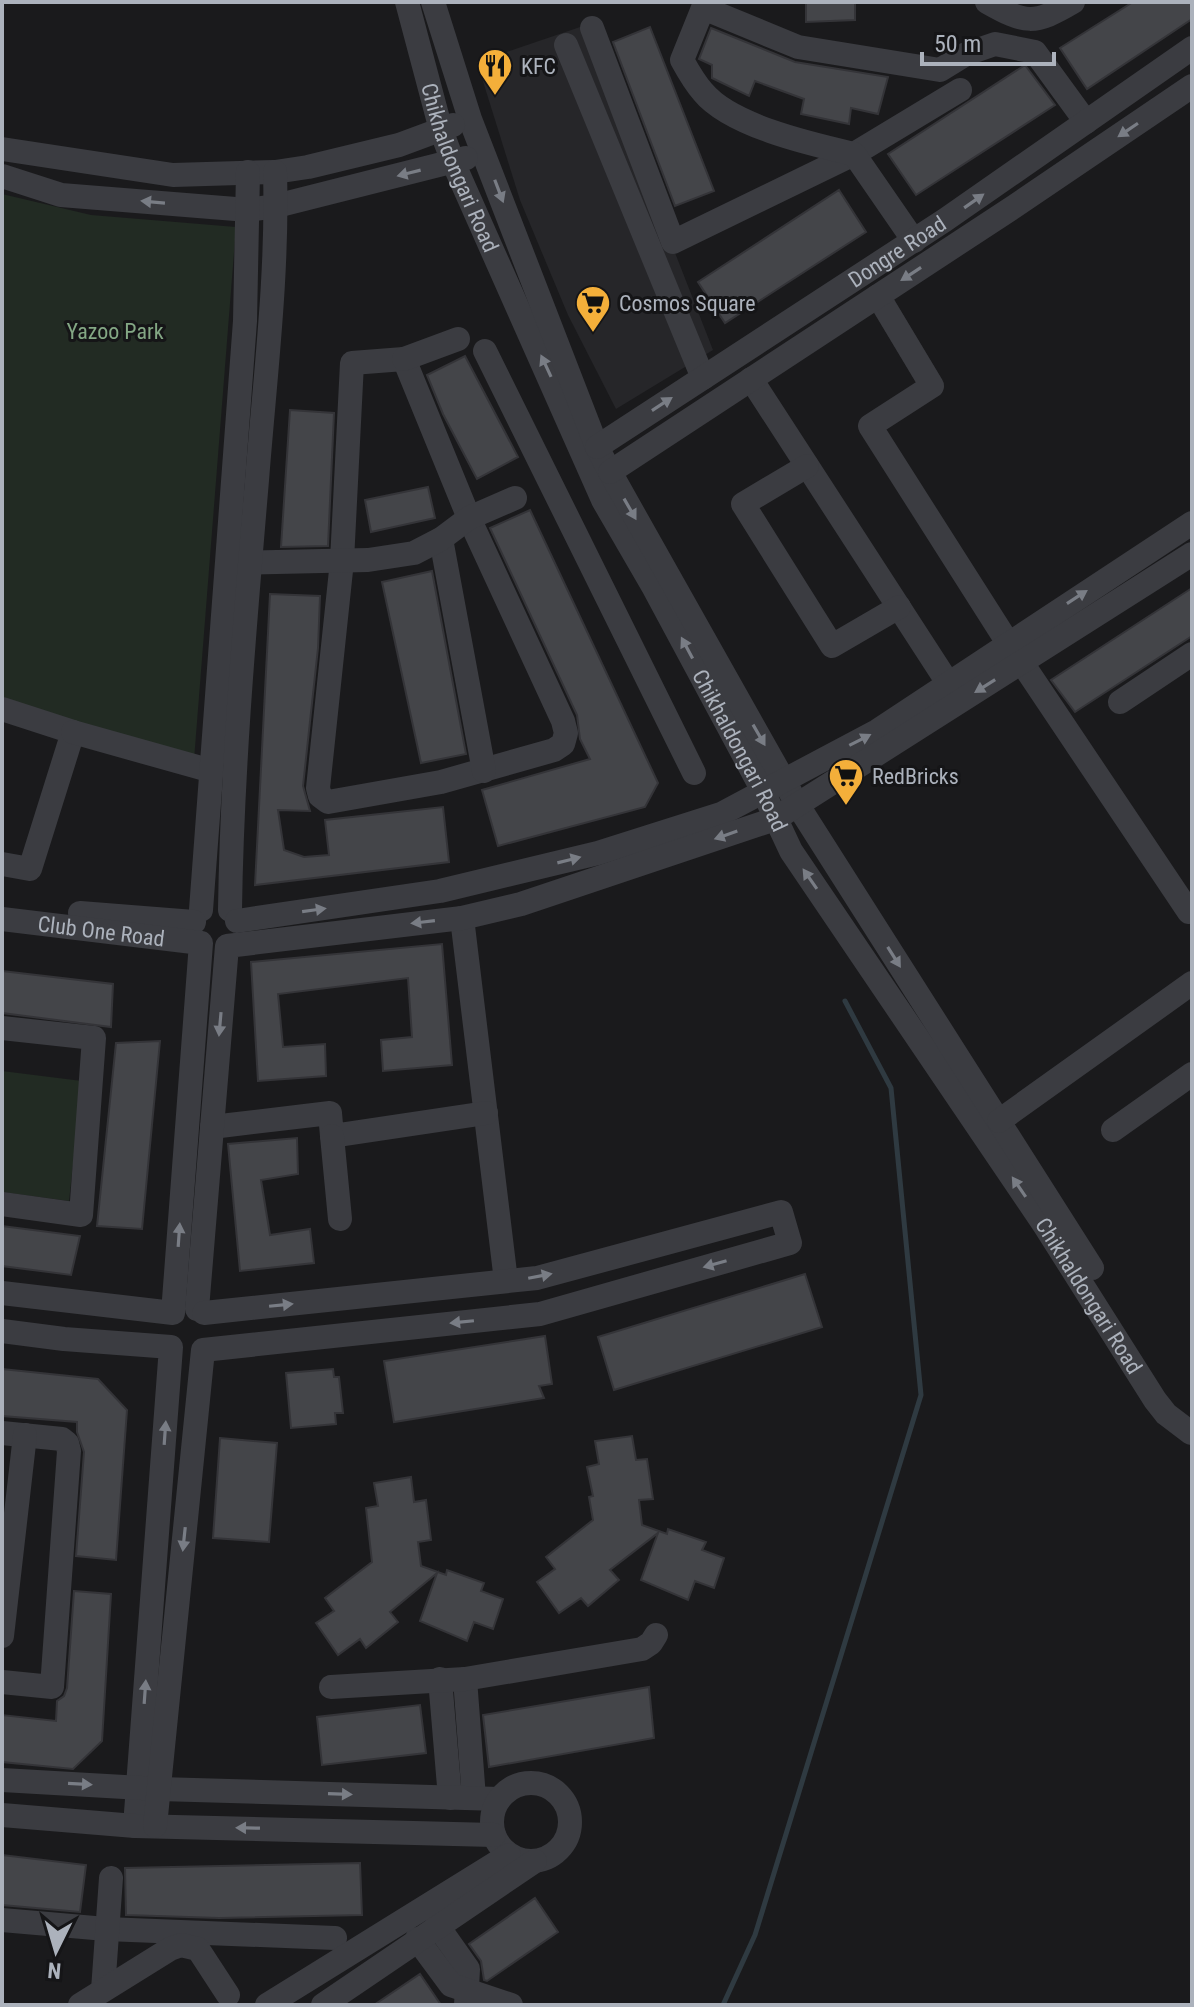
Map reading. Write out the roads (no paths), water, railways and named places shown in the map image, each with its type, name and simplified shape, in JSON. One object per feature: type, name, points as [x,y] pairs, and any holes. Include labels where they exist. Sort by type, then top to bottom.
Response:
[{"type":"street","name":"Chikhaldongari Road","points":[[407,2],[441,130],[453,162],[598,461],[774,785],[797,804],[1181,1410],[1192,1434]]},
{"type":"street","name":"Chikhaldongari Road","points":[[433,2],[470,119],[598,461]]},
{"type":"street","points":[[987,2],[1018,19],[1048,17],[1073,2]]},
{"type":"street","points":[[914,241],[854,154],[808,143],[739,119],[704,94],[682,60],[703,8],[798,47],[940,70],[966,54],[995,44],[1035,52],[1086,122]]},
{"type":"street","points":[[592,28],[673,242],[854,154],[960,90]]},
{"type":"street","points":[[566,45],[703,378]]},
{"type":"street","name":"Dongre Road","points":[[598,461],[703,378],[914,241],[1192,48]]},
{"type":"street","name":"Dongre Road","points":[[598,461],[751,379],[1192,86]]},
{"type":"street","points":[[2,149],[173,175],[275,172],[399,145],[470,119]]},
{"type":"street","points":[[2,176],[61,195],[248,210],[276,206],[484,152]]},
{"type":"street","points":[[191,1312],[212,1127],[227,946],[237,933],[234,915],[233,797],[248,172]]},
{"type":"street","points":[[191,1312],[199,925],[212,771],[274,279],[275,172]]},
{"type":"street","points":[[878,296],[932,386],[870,426],[1015,653],[1189,912]]},
{"type":"street","points":[[404,359],[469,518],[566,733],[563,744],[554,750],[484,771],[328,802],[320,796],[318,788],[342,561],[352,363],[404,359],[458,339]]},
{"type":"street","points":[[485,351],[694,773]]},
{"type":"street","points":[[751,379],[948,683]]},
{"type":"street","points":[[550,482],[598,461]]},
{"type":"street","points":[[807,466],[743,504],[832,646],[899,607]]},
{"type":"street","points":[[240,562],[368,560],[414,553],[441,539],[469,518],[515,498]]},
{"type":"street","points":[[1015,653],[1192,523]]},
{"type":"street","points":[[441,539],[484,771]]},
{"type":"street","points":[[1015,653],[1192,554]]},
{"type":"street","name":"Club One Road","points":[[199,925],[216,905],[234,915],[440,891],[583,856],[721,814],[877,731],[948,683],[1015,653]]},
{"type":"street","name":"Club One Road","points":[[199,925],[213,949],[462,918],[521,904],[775,819],[1015,653]]},
{"type":"street","points":[[1120,702],[1192,654]]},
{"type":"street","points":[[2,709],[212,771]]},
{"type":"street","points":[[2,864],[30,869],[73,732]]},
{"type":"street","name":"Chikhaldongari Road","points":[[774,785],[775,819],[791,851],[1045,1226],[1155,1400],[1181,1410]]},
{"type":"street","name":"Club One Road","points":[[2,903],[199,925]]},
{"type":"street","points":[[462,918],[506,1281]]},
{"type":"street","name":"Club One Road","points":[[2,919],[199,925]]},
{"type":"street","points":[[999,1121],[1192,983]]},
{"type":"street","points":[[2,1028],[94,1038],[81,1215],[2,1204]]},
{"type":"street","points":[[1113,1130],[1192,1074]]},
{"type":"street","points":[[212,1127],[330,1113],[340,1219]]},
{"type":"street","points":[[332,1136],[486,1113]]},
{"type":"street","points":[[781,1212],[790,1243],[540,1314],[203,1350],[190,1354],[177,1352],[165,1334],[168,1319],[191,1312],[537,1278],[781,1212]]},
{"type":"street","points":[[2,1293],[191,1312],[208,1318],[212,1331],[203,1350],[145,1826]]},
{"type":"street","points":[[2,1331],[171,1347]]},
{"type":"street","points":[[149,1788],[171,1347]]},
{"type":"street","points":[[2,1636],[14,1434],[62,1439],[69,1451],[52,1687],[2,1682]]},
{"type":"street","points":[[331,1687],[452,1679],[642,1649],[656,1635]]},
{"type":"street","points":[[452,1679],[474,1798],[491,1823],[500,1846],[509,1855],[535,1861]]},
{"type":"street","points":[[2,1780],[474,1798],[531,1782],[544,1784],[564,1799],[570,1811],[571,1825],[560,1849],[535,1861],[427,1932],[323,2005]]},
{"type":"street","points":[[2,1815],[145,1826],[494,1835]]},
{"type":"street","points":[[267,2005],[509,1855]]},
{"type":"street","points":[[103,1990],[111,1878]]},
{"type":"street","points":[[2,1920],[106,1929],[335,1938]]},
{"type":"street","points":[[427,1932],[468,1969],[467,1998],[511,2005]]},
{"type":"street","points":[[80,2005],[181,1945],[198,1949],[228,1995]]},
{"type":"waterway","points":[[723,2005],[755,1935],[921,1395],[891,1088],[845,1001]]},
{"type":"place","name":"KFC","points":[[495,97]]},
{"type":"place","name":"Cosmos Square","points":[[593,334]]},
{"type":"place","name":"RedBricks","points":[[846,807]]},
{"type":"park label","name":"Yazoo Park","points":[[115,331]]}]
